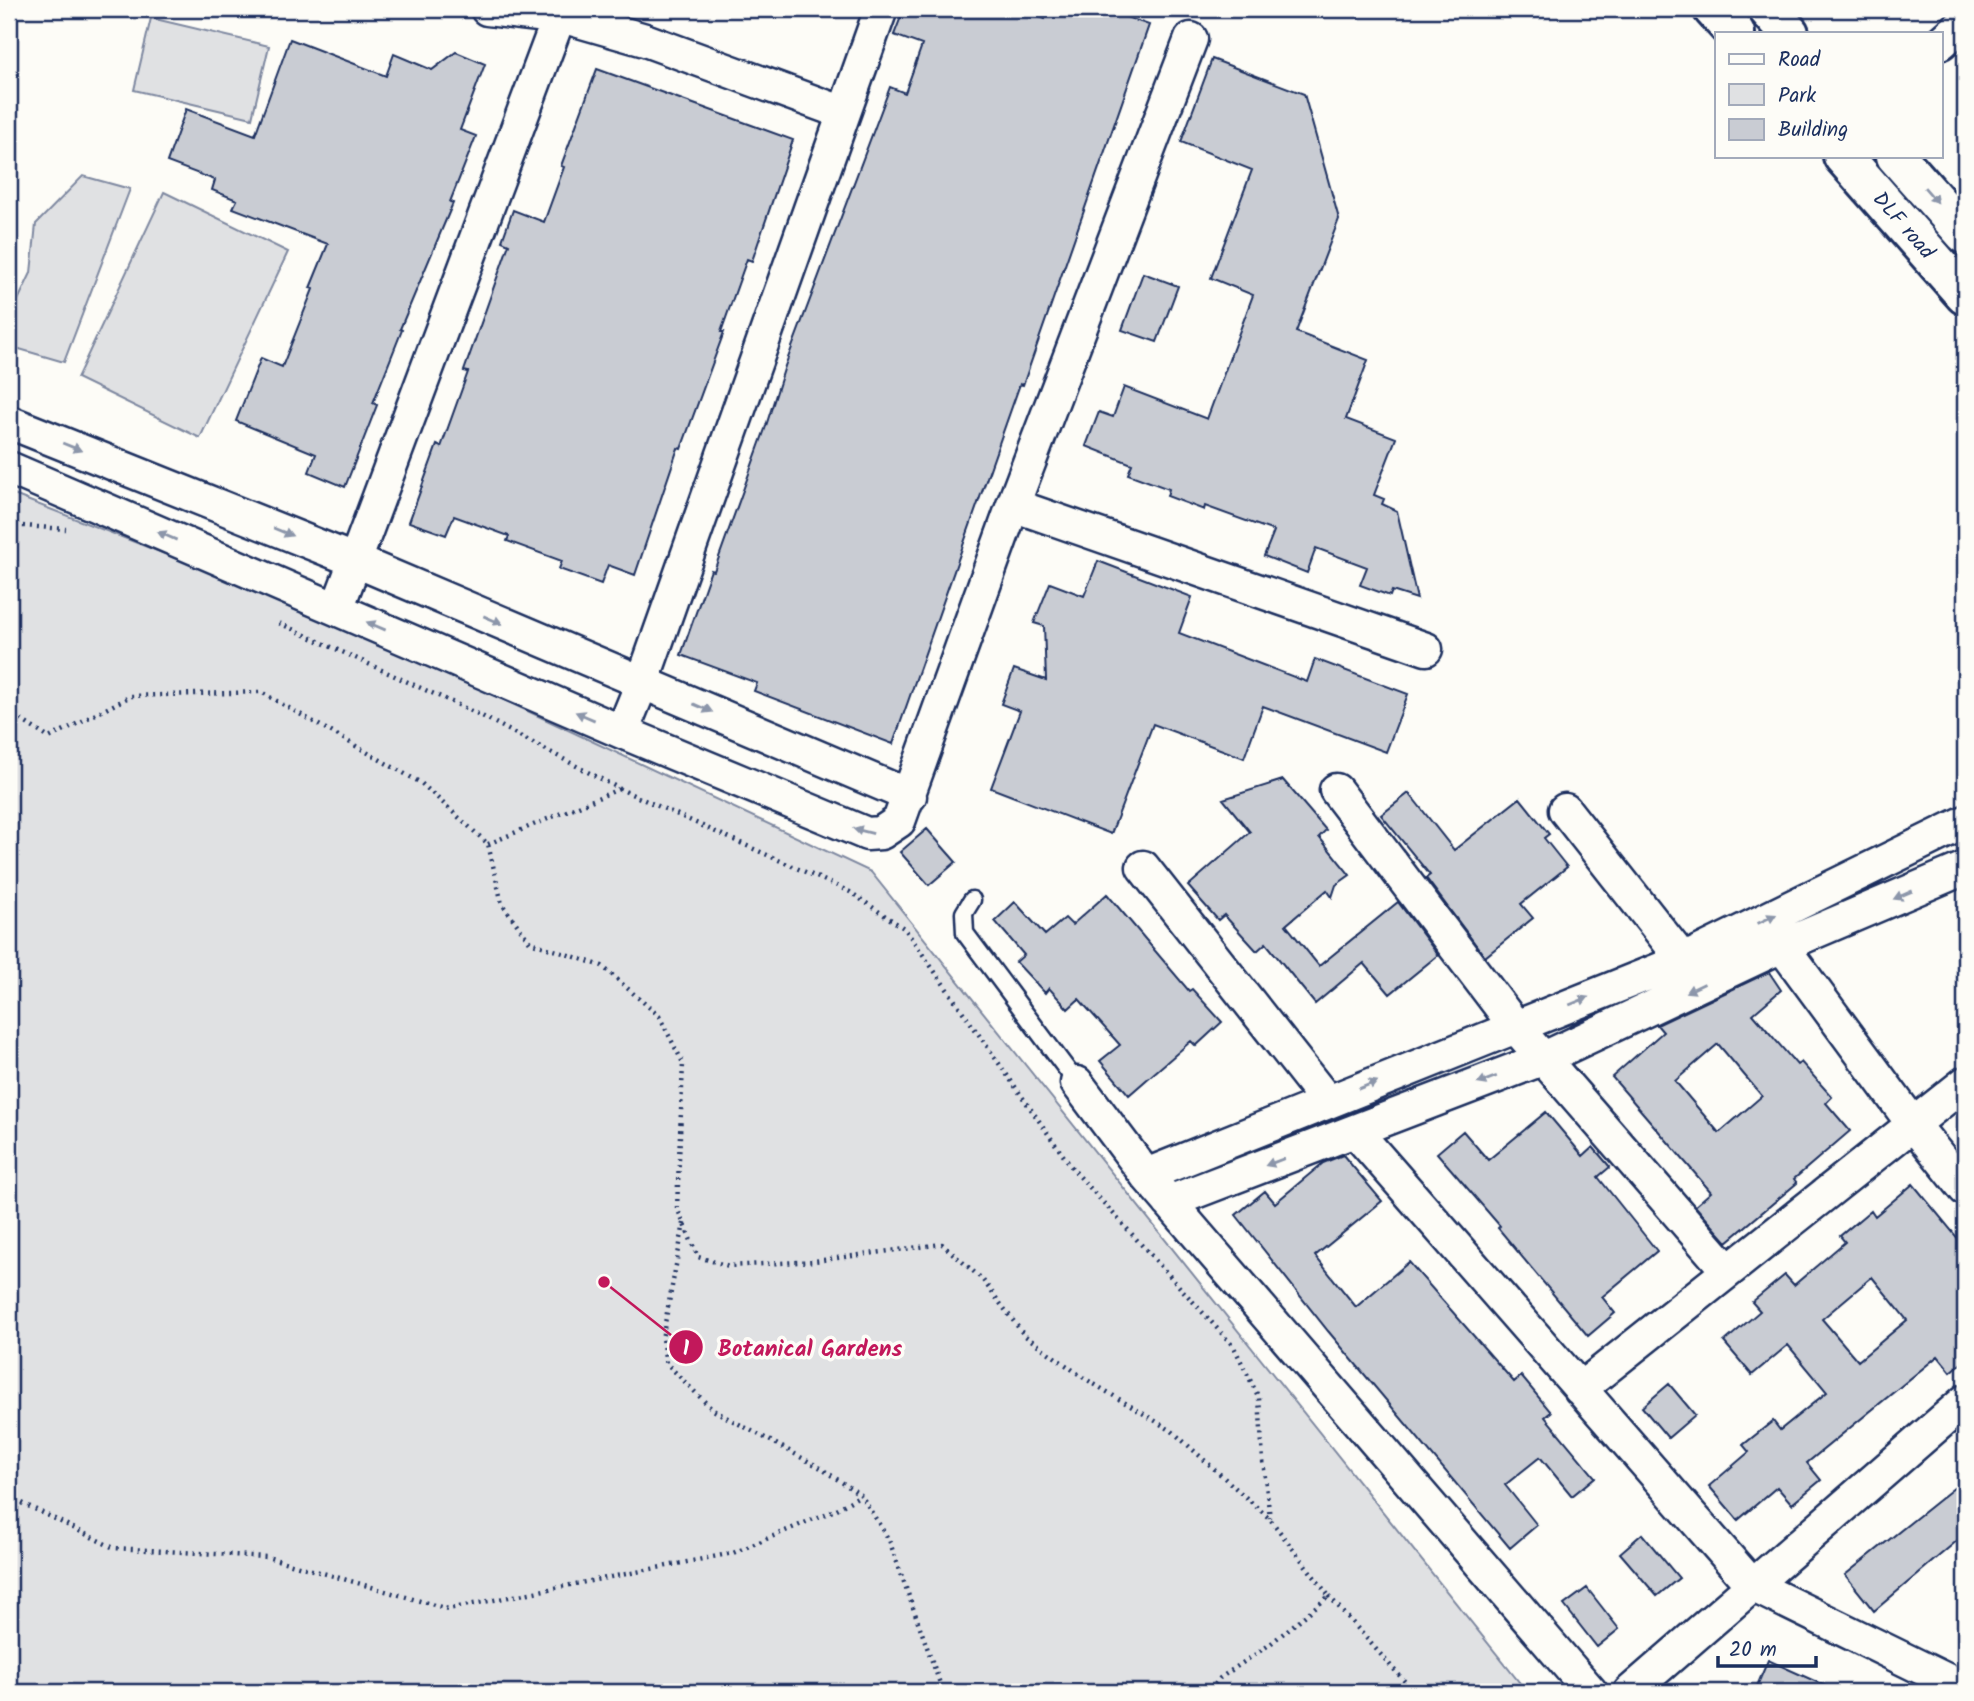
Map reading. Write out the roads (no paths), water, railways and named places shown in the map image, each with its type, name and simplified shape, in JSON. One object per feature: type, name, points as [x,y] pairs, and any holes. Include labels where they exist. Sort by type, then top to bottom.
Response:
[{"type":"main road","points":[[1713,9],[1734,32]]},
{"type":"main road","points":[[1768,9],[1788,32]]},
{"type":"main road","name":"DLF road","points":[[1845,158],[1965,295]]},
{"type":"main road","points":[[1898,158],[1965,234]]},
{"type":"street","points":[[486,9],[572,19],[645,40],[844,113]]},
{"type":"street","points":[[622,732],[642,683],[881,9]]},
{"type":"street","points":[[337,609],[559,17]]},
{"type":"street","points":[[1942,42],[1965,22]]},
{"type":"street","points":[[9,468],[622,732],[867,834],[881,833],[899,821],[910,796],[1013,505],[1191,39]]},
{"type":"street","points":[[9,422],[356,561],[910,796]]},
{"type":"street","points":[[1013,505],[1426,649]]},
{"type":"street","points":[[1336,790],[1515,1026],[1728,1271]]},
{"type":"street","points":[[1565,810],[1683,960]]},
{"type":"street","points":[[1146,1175],[1683,960],[1965,822]]},
{"type":"street","points":[[1143,867],[1327,1101]]},
{"type":"street","points":[[1169,1202],[1542,1059],[1783,946],[1965,868]]},
{"type":"street","points":[[1783,946],[1913,1125],[1965,1189]]},
{"type":"street","points":[[1077,1083],[1146,1175],[1591,1692]]},
{"type":"street","points":[[1580,1389],[1965,1083]]},
{"type":"street","points":[[1355,1131],[1752,1585],[1965,1689]]},
{"type":"street","points":[[1630,1692],[1965,1401]]},
{"type":"lane","points":[[972,900],[964,913],[965,933],[1077,1083]]},
{"type":"place","name":"Botanical Gardens","points":[[604,1282]]}]
